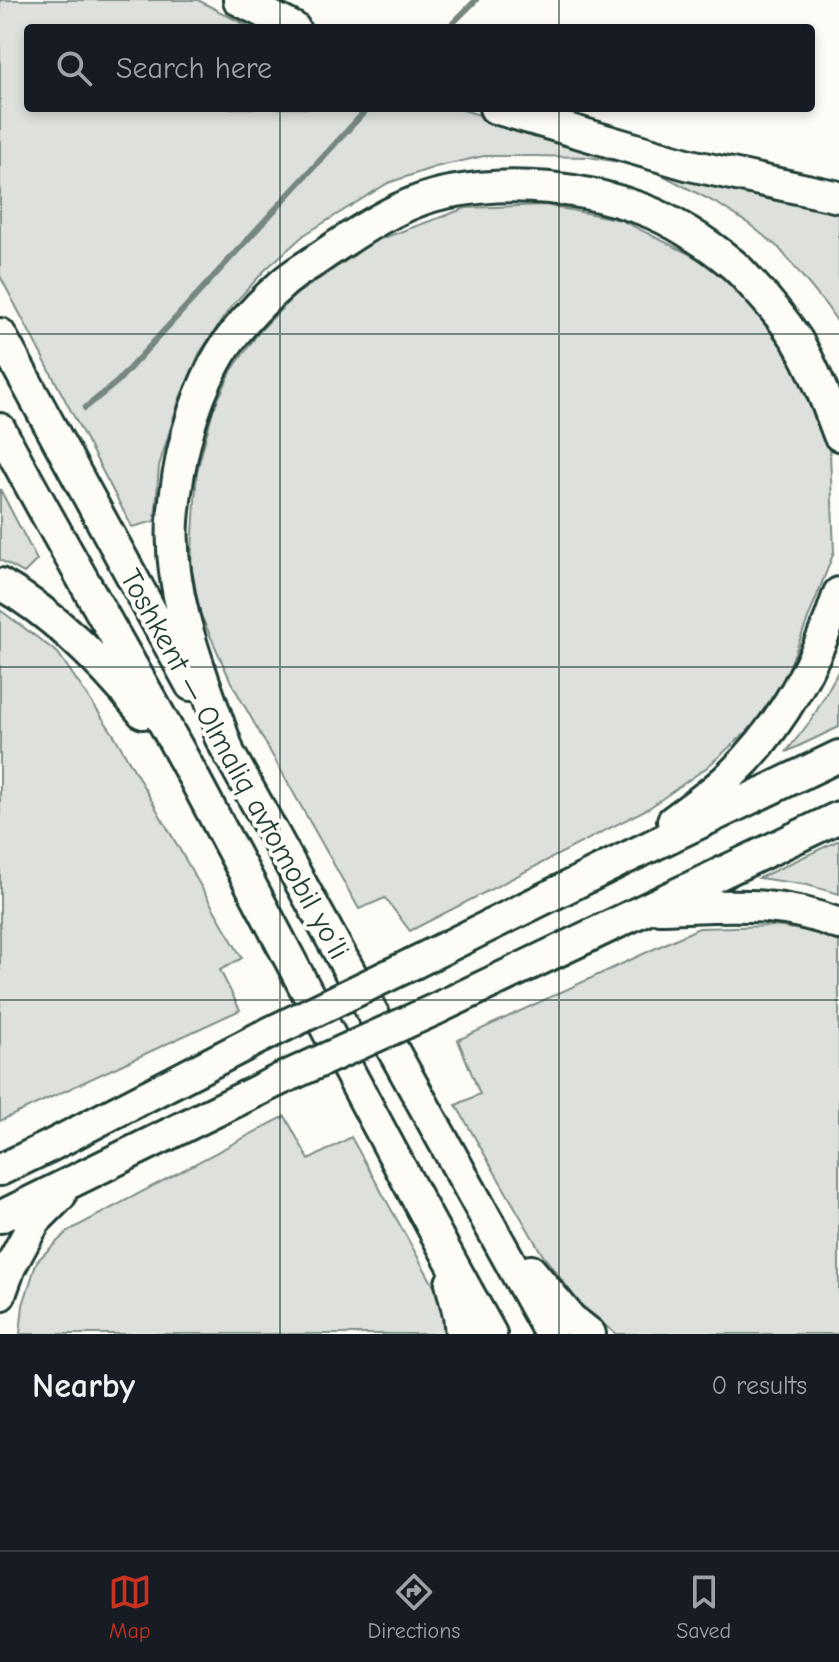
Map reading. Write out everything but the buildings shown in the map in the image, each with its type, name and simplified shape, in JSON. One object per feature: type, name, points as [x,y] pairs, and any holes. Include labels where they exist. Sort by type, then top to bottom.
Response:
[{"type":"highway","points":[[239,0],[286,24]]},
{"type":"highway","points":[[509,112],[690,165],[839,197]]},
{"type":"highway","points":[[230,756],[183,615],[174,568],[173,522],[179,469],[196,405],[215,361],[244,322],[282,284],[362,229],[405,207],[448,192],[498,187],[547,188],[596,196],[643,209],[689,233],[732,263],[766,299],[797,341],[821,387],[839,435]]},
{"type":"highway","name":"Toshkent — Olmaliq avtomobil yo‘li","points":[[0,334],[471,1194]]},
{"type":"highway","name":"Toshkent — Olmaliq avtomobil yo‘li","points":[[0,429],[192,775],[426,1218]]},
{"type":"highway","points":[[0,584],[73,637],[130,697],[192,775]]},
{"type":"highway","points":[[624,859],[722,783],[766,737],[792,697],[820,643],[839,593]]},
{"type":"highway","points":[[0,1170],[261,1037],[839,756]]},
{"type":"highway","points":[[0,1217],[281,1079],[436,1009],[839,817]]},
{"type":"highway","points":[[645,909],[729,904],[763,906],[796,911],[839,924]]},
{"type":"highway","points":[[0,1162],[50,1146]]},
{"type":"highway","points":[[0,1295],[10,1267],[35,1221],[73,1183]]},
{"type":"highway","points":[[471,1194],[550,1334]]},
{"type":"highway","points":[[471,1194],[549,1294],[571,1319],[590,1334]]},
{"type":"highway","points":[[426,1218],[453,1288],[461,1334]]},
{"type":"highway","points":[[426,1218],[491,1334]]},
{"type":"shaded area","points":[[0,0],[198,0],[243,24],[24,24],[24,112],[470,112],[647,167],[589,157],[484,156],[435,167],[388,183],[304,235],[266,269],[230,308],[199,354],[179,400],[159,466],[155,521],[132,527],[0,276]]},
{"type":"shaded area","points":[[647,167],[839,210],[839,324],[779,248],[718,204]]},
{"type":"shaded area","points":[[545,205],[621,220],[713,266],[792,350],[830,453],[834,552],[785,678],[751,728],[706,768],[649,808],[410,931],[385,898],[359,909],[231,682],[200,613],[191,565],[197,471],[213,410],[232,370],[259,332],[294,296],[375,241],[466,208]]},
{"type":"shaded area","points":[[0,489],[37,560],[24,573],[0,560]]},
{"type":"shaded area","points":[[0,610],[58,653],[114,735],[242,958],[220,970],[240,1010],[0,1121]]},
{"type":"shaded area","points":[[839,670],[839,727],[786,752],[812,719]]},
{"type":"shaded area","points":[[839,840],[839,894],[807,885],[759,878]]},
{"type":"shaded area","points":[[773,926],[816,932],[839,941],[839,1334],[616,1334],[584,1309],[542,1254],[456,1105],[480,1094],[458,1040],[699,928]]},
{"type":"shaded area","points":[[285,1116],[309,1160],[351,1137],[440,1297],[445,1334],[20,1334],[23,1305],[37,1261],[68,1231]]},
{"type":"waterway","points":[[452,24],[476,0]]},
{"type":"waterway","points":[[85,408],[117,382],[364,112]]}]
